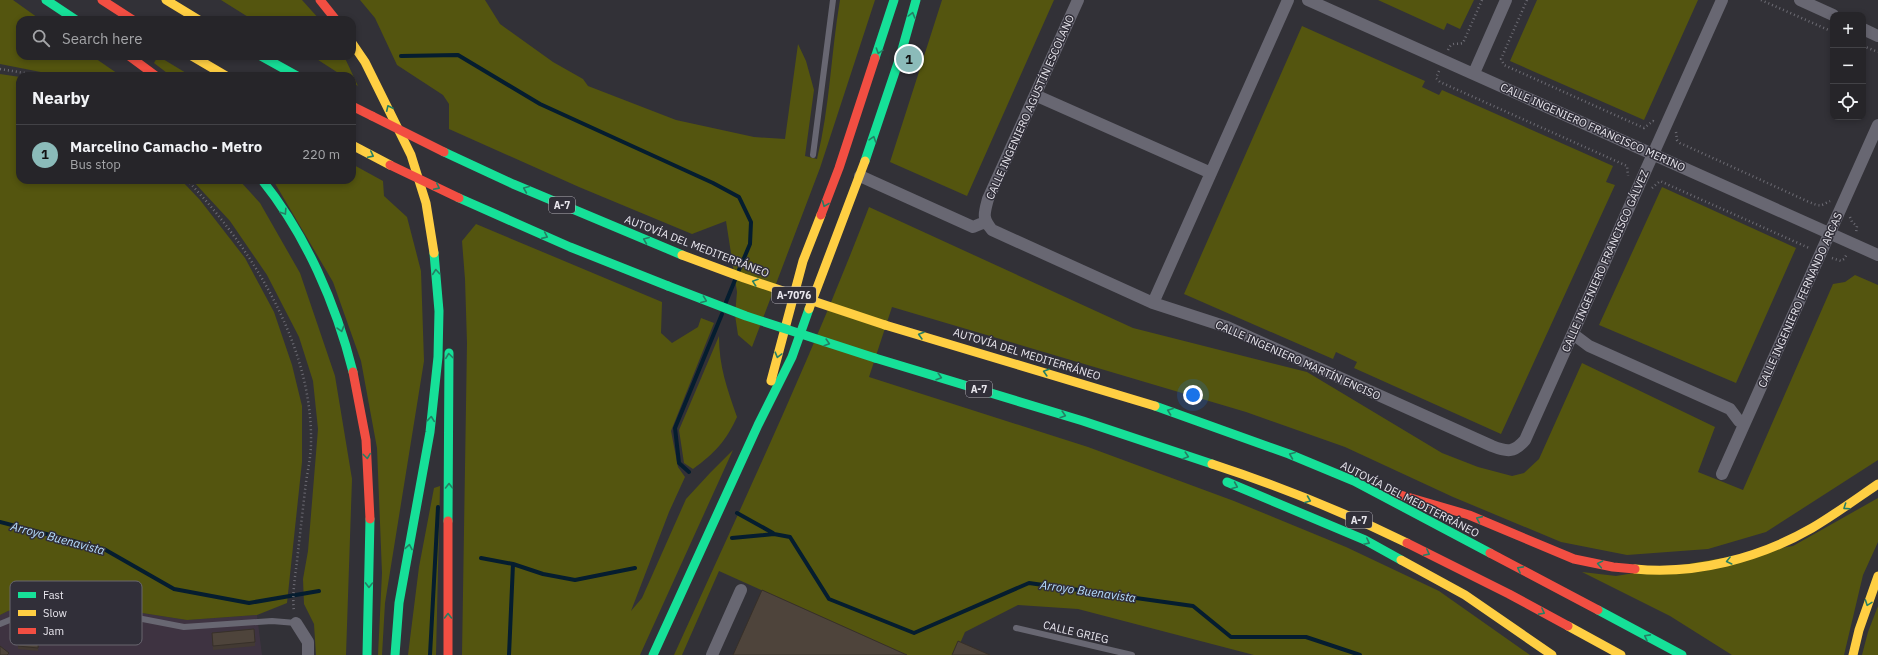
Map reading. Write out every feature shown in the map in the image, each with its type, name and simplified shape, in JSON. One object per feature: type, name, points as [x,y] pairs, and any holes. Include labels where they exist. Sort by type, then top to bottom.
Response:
[{"type":"main road","points":[[46,0],[70,16]]},
{"type":"main road","points":[[102,0],[127,16]]},
{"type":"main road","points":[[166,0],[192,16]]},
{"type":"main road","points":[[320,0],[333,16]]},
{"type":"main road","name":"A-7076","points":[[758,424],[803,261],[840,168],[894,0]]},
{"type":"main road","name":"A-7076","points":[[653,655],[758,424],[792,357],[821,273],[860,176],[900,57],[916,0]]},
{"type":"main road","points":[[356,49],[369,69],[411,155],[426,203],[432,237],[440,311],[450,357],[448,655]]},
{"type":"main road","points":[[134,60],[151,72]]},
{"type":"main road","points":[[199,60],[219,72]]},
{"type":"main road","points":[[268,60],[290,72]]},
{"type":"main road","name":"AUTOVÍA DEL MEDITERRÁNEO","points":[[356,108],[444,152],[513,184],[682,255],[800,297],[885,325],[1142,401],[1289,454],[1354,481],[1682,655]]},
{"type":"main road","name":"A-7","points":[[356,147],[459,198],[570,247],[746,316],[874,358],[1083,421],[1263,482],[1368,524],[1509,594],[1621,655]]},
{"type":"main road","points":[[265,184],[294,228],[317,271],[338,319],[354,374],[362,415],[368,466],[370,518],[367,655]]},
{"type":"main road","points":[[395,655],[399,603],[430,432],[438,357],[440,311]]},
{"type":"main road","points":[[1083,421],[1185,465]]},
{"type":"main road","points":[[1221,480],[1365,540],[1465,595],[1552,655]]},
{"type":"main road","points":[[1354,481],[1468,515],[1574,559],[1613,567],[1654,571],[1716,564],[1775,547],[1812,528],[1878,484]]},
{"type":"main road","points":[[1853,655],[1859,630],[1878,576]]},
{"type":"street","name":"CALLE INGENIERO AGUSTÍN ESCOLANO","points":[[984,218],[988,199],[1078,0]]},
{"type":"street","points":[[1153,303],[1288,0]]},
{"type":"street","name":"CALLE INGENIERO FRANCISCO MERINO","points":[[1308,0],[1878,255]]},
{"type":"street","points":[[1474,73],[1506,0]]},
{"type":"street","name":"CALLE INGENIERO FRANCISCO GÁLVEZ","points":[[1511,450],[1519,448],[1526,440],[1722,0]]},
{"type":"street","points":[[1800,0],[1830,14]]},
{"type":"street","points":[[1866,30],[1878,36]]},
{"type":"street","points":[[1035,95],[1211,173]]},
{"type":"street","name":"CALLE INGENIERO FERNANDO ARCAS","points":[[1722,474],[1878,125]]},
{"type":"street","points":[[860,176],[973,227],[984,218]]},
{"type":"street","name":"CALLE INGENIERO MARTÍN ENCISO","points":[[984,218],[992,230],[1003,236],[1153,303],[1227,327],[1492,446],[1502,450],[1511,450]]},
{"type":"street","points":[[1572,334],[1589,346],[1730,409],[1740,421],[1744,423]]},
{"type":"street","points":[[712,655],[741,590]]},
{"type":"street","points":[[296,623],[308,642],[308,655]]},
{"type":"lane","points":[[814,154],[833,0]]},
{"type":"lane","points":[[142,619],[184,627],[258,622],[296,623]]},
{"type":"lane","points":[[0,624],[10,620]]},
{"type":"lane","name":"CALLE GRIEG","points":[[1016,628],[1132,655]]},
{"type":"path","points":[[1760,0],[1830,31]]},
{"type":"path","points":[[1866,47],[1878,52]]},
{"type":"path","points":[[0,69],[18,72]]},
{"type":"path","points":[[191,184],[205,198],[264,280],[280,312],[301,371],[309,409],[311,443],[293,603]]},
{"type":"shaded area","points":[[0,0],[13,0],[35,16],[16,16],[16,60],[98,60],[115,72],[41,72],[0,64]]},
{"type":"shaded area","points":[[221,0],[302,0],[316,16],[247,16]]},
{"type":"shaded area","points":[[360,0],[485,0],[500,24],[553,62],[583,79],[588,86],[676,120],[754,137],[785,139],[798,44],[806,61],[814,90],[805,156],[817,159],[828,100],[834,39],[840,0],[875,0],[820,168],[752,347],[738,335],[735,315],[737,292],[726,221],[692,234],[579,187],[449,129],[449,104],[443,95],[397,65],[375,18]]},
{"type":"shaded area","points":[[942,0],[1054,0],[967,196],[890,162]]},
{"type":"shaded area","points":[[1378,0],[1474,0],[1460,29],[1447,23],[1444,30]]},
{"type":"shaded area","points":[[1537,0],[1698,0],[1644,120],[1510,61]]},
{"type":"shaded area","points":[[1302,26],[1425,81],[1422,87],[1439,95],[1442,90],[1613,166],[1606,182],[1615,185],[1501,434],[1354,368],[1357,362],[1336,352],[1333,359],[1184,294]]},
{"type":"shaded area","points":[[156,60],[165,60],[184,72],[166,72],[154,63]]},
{"type":"shaded area","points":[[318,60],[346,60],[351,72],[337,72]]},
{"type":"shaded area","points":[[0,74],[16,76],[16,184],[185,184],[200,200],[245,258],[274,312],[292,365],[302,406],[302,462],[287,603],[257,615],[187,620],[142,613],[142,581],[10,581],[10,611],[0,615]]},
{"type":"shaded area","points":[[356,166],[383,181],[384,196],[407,217],[421,271],[424,361],[385,603],[382,655],[378,655],[382,573],[377,448],[361,361],[333,282],[275,184],[356,184]]},
{"type":"shaded area","points":[[196,184],[243,184],[260,203],[300,273],[335,376],[352,479],[346,655],[316,655],[314,624],[304,604],[303,579],[308,551],[318,429],[313,381],[299,337],[267,275],[230,221]]},
{"type":"shaded area","points":[[1662,187],[1796,248],[1736,383],[1599,325]]},
{"type":"shaded area","points":[[869,207],[1133,328],[1307,372],[1442,453],[1478,467],[1512,476],[1524,473],[1539,459],[1582,363],[1715,427],[1698,472],[1743,490],[1833,284],[1845,282],[1855,275],[1878,285],[1878,460],[1766,532],[1708,549],[1627,555],[1561,542],[1453,497],[1345,447],[1246,412],[892,307],[869,377],[1088,447],[1234,501],[1346,547],[1439,591],[1530,655],[1254,655],[1078,609],[1018,605],[965,632],[955,655],[906,655],[719,571],[682,655],[674,655],[799,377],[847,264]]},
{"type":"shaded area","points":[[476,224],[662,302],[661,333],[672,343],[698,327],[701,318],[714,323],[671,431],[678,467],[685,477],[669,512],[631,611],[642,598],[686,499],[733,450],[640,655],[462,655],[467,343],[462,241]]},
{"type":"shaded area","points":[[719,336],[722,368],[737,417],[729,433],[719,446],[708,458],[693,469],[684,463],[679,430]]},
{"type":"shaded area","points":[[440,486],[436,655],[408,655],[419,567],[434,488]]},
{"type":"shaded area","points":[[1878,498],[1878,542],[1863,575],[1844,655],[1732,655],[1670,616],[1582,572],[1616,576],[1793,546]]},
{"type":"shaded area","points":[[1878,606],[1878,655],[1862,655],[1868,632]]},
{"type":"shaded area","points":[[10,611],[10,645],[142,645],[142,613],[187,620],[257,615],[262,655],[0,655],[0,615]]},
{"type":"building","points":[[762,590],[907,655],[733,655]]},
{"type":"building","points":[[254,629],[255,642],[213,646],[212,633]]},
{"type":"building","points":[[958,641],[990,655],[952,655]]},
{"type":"building","points":[[18,645],[38,645],[38,648]]},
{"type":"building","points":[[0,646],[9,653],[7,655],[0,655]]},
{"type":"waterway","points":[[401,56],[458,55],[540,104],[713,183],[739,197],[751,222],[750,244],[739,270]]},
{"type":"waterway","points":[[726,302],[735,280]]},
{"type":"waterway","points":[[689,472],[679,463],[675,428],[722,314]]},
{"type":"waterway","points":[[430,655],[438,507]]},
{"type":"waterway","points":[[737,513],[773,533]]},
{"type":"waterway","name":"Arroyo Buenavista","points":[[0,522],[104,549],[174,589],[249,603],[319,591]]},
{"type":"waterway","name":"Arroyo Buenavista","points":[[732,538],[774,534],[790,537],[829,599],[914,633],[1029,583],[1193,606],[1231,637],[1306,637],[1360,655]]},
{"type":"waterway","name":"Arroyo Buenavista","points":[[481,558],[513,564],[543,574],[575,580],[635,568]]},
{"type":"waterway","points":[[509,655],[513,564]]},
{"type":"traffic: fast","points":[[46,0],[70,16]]},
{"type":"traffic: fast","points":[[875,58],[894,0]]},
{"type":"traffic: fast","points":[[865,161],[900,57],[916,0]]},
{"type":"traffic: fast","points":[[268,60],[290,72]]},
{"type":"traffic: fast","points":[[444,152],[513,184],[682,255]]},
{"type":"traffic: fast","points":[[265,184],[278,201],[306,247],[318,271],[338,321],[353,372]]},
{"type":"traffic: fast","points":[[459,198],[570,247],[668,286]]},
{"type":"traffic: fast","points":[[395,655],[399,603],[430,432],[438,357],[439,311],[434,253]]},
{"type":"traffic: fast","points":[[668,286],[746,316],[875,358]]},
{"type":"traffic: fast","points":[[653,655],[758,425],[792,357],[809,309]]},
{"type":"traffic: fast","points":[[448,521],[449,353]]},
{"type":"traffic: fast","points":[[875,358],[1083,421],[1212,464]]},
{"type":"traffic: fast","points":[[1155,406],[1289,454],[1354,481],[1490,553]]},
{"type":"traffic: fast","points":[[1227,482],[1365,540],[1401,560]]},
{"type":"traffic: fast","points":[[367,655],[370,519]]},
{"type":"traffic: fast","points":[[1598,610],[1682,655]]},
{"type":"traffic: slow","points":[[166,0],[192,16]]},
{"type":"traffic: slow","points":[[356,49],[365,62],[411,155],[426,203],[434,253]]},
{"type":"traffic: slow","points":[[199,60],[219,72]]},
{"type":"traffic: slow","points":[[356,147],[390,165]]},
{"type":"traffic: slow","points":[[809,309],[865,161]]},
{"type":"traffic: slow","points":[[771,381],[803,261],[821,215]]},
{"type":"traffic: slow","points":[[682,255],[744,278],[885,325]]},
{"type":"traffic: slow","points":[[885,325],[1155,406]]},
{"type":"traffic: slow","points":[[1212,464],[1311,500],[1407,543]]},
{"type":"traffic: slow","points":[[1635,569],[1658,570],[1704,567],[1749,556],[1792,539],[1812,528],[1878,484]]},
{"type":"traffic: slow","points":[[1401,560],[1465,595],[1552,655]]},
{"type":"traffic: slow","points":[[1853,655],[1859,630],[1878,576]]},
{"type":"traffic: slow","points":[[1568,626],[1621,655]]},
{"type":"traffic: jam","points":[[102,0],[127,16]]},
{"type":"traffic: jam","points":[[320,0],[333,16]]},
{"type":"traffic: jam","points":[[821,215],[839,168],[875,58]]},
{"type":"traffic: jam","points":[[134,60],[151,72]]},
{"type":"traffic: jam","points":[[356,108],[372,116]]},
{"type":"traffic: jam","points":[[372,116],[444,152]]},
{"type":"traffic: jam","points":[[390,165],[459,198]]},
{"type":"traffic: jam","points":[[353,372],[366,440],[370,519]]},
{"type":"traffic: jam","points":[[1397,494],[1469,515],[1574,559],[1613,567],[1635,569]]},
{"type":"traffic: jam","points":[[448,521],[448,655]]},
{"type":"traffic: jam","points":[[1407,543],[1509,594],[1568,626]]},
{"type":"traffic: jam","points":[[1490,553],[1598,610]]},
{"type":"place","name":"Marcelino Camacho - Metro","points":[[909,59]]}]
